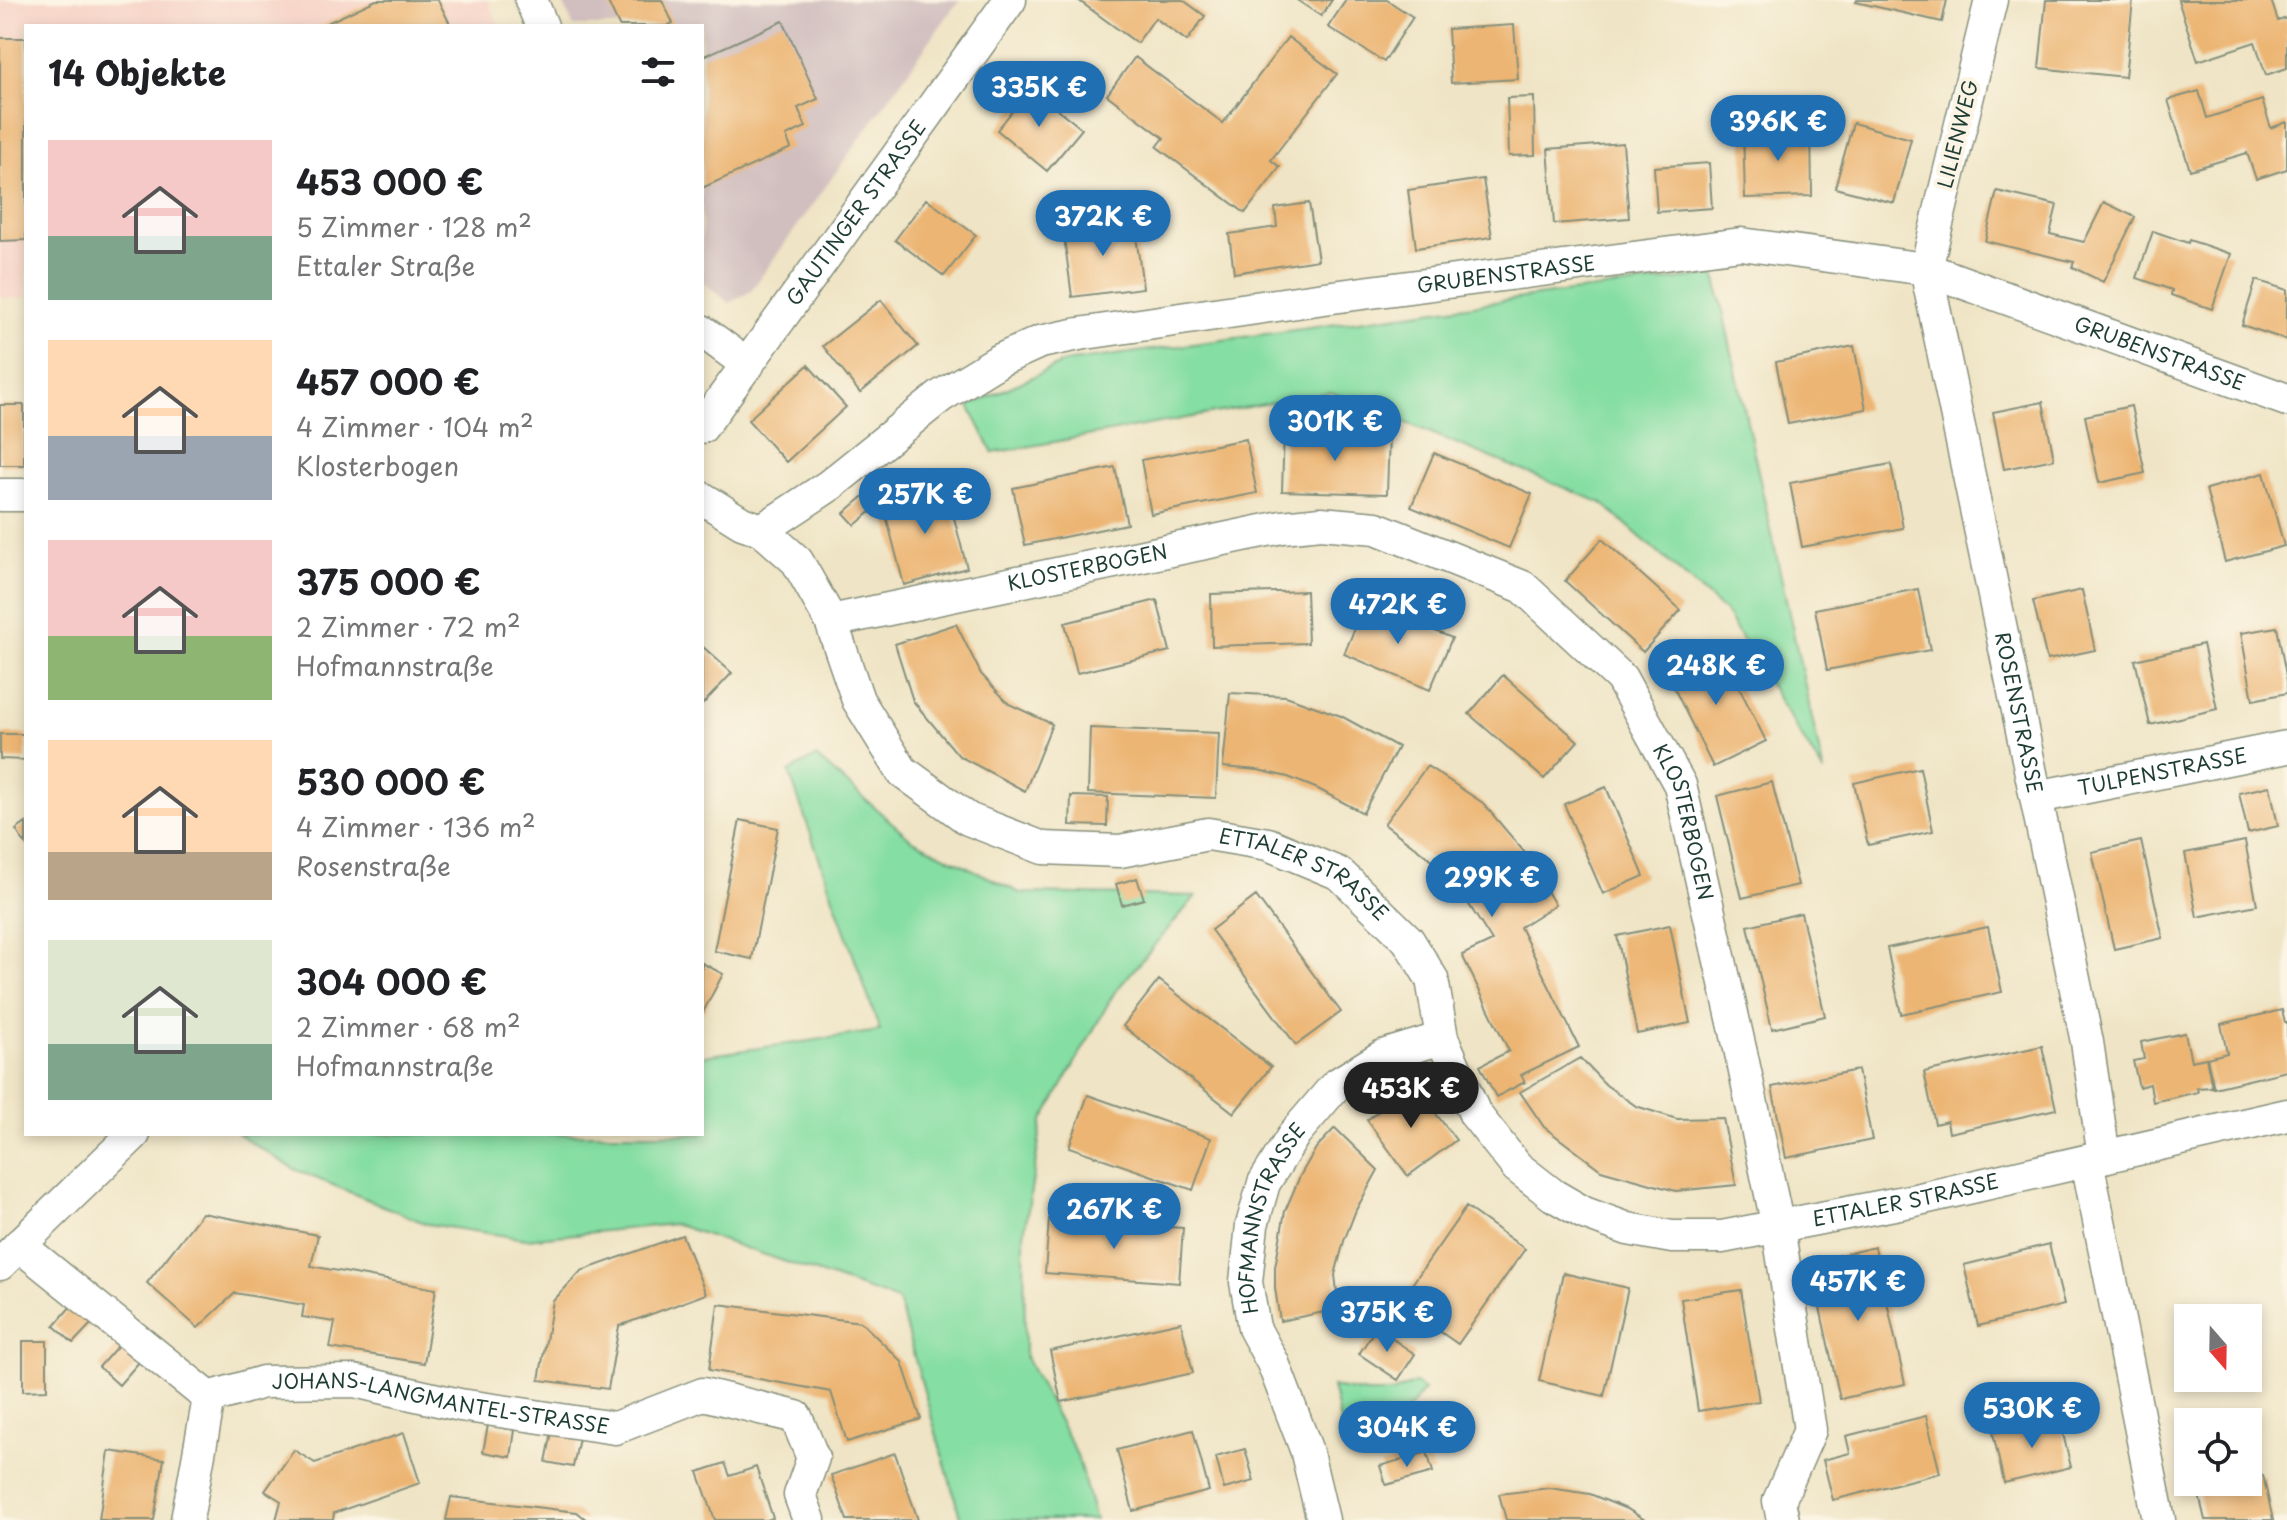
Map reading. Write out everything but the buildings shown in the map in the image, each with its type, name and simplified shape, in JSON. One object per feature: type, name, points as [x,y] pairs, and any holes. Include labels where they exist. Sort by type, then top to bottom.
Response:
[{"type":"street","points":[[531,0],[541,24]]},
{"type":"street","name":"GAUTINGER STRASSE","points":[[704,424],[1010,0]]},
{"type":"street","name":"LILIENWEG","points":[[1926,269],[1991,0]]},
{"type":"street","name":"GRUBENSTRASSE","points":[[762,530],[830,485],[941,396],[1000,360],[1040,342],[1317,299],[1741,244],[1926,269],[2287,400]]},
{"type":"street","name":"ROSENSTRASSE","points":[[1926,269],[2087,1042],[2096,1159],[2159,1520]]},
{"type":"street","points":[[704,332],[748,365]]},
{"type":"street","points":[[0,495],[24,495]]},
{"type":"street","name":"ETTALER STRASSE","points":[[704,499],[742,523],[762,530],[797,561],[831,621],[858,700],[902,771],[968,819],[1043,848],[1120,851],[1208,834],[1268,844],[1340,874],[1408,940],[1432,979],[1442,1038],[1475,1114],[1517,1167],[1553,1195],[1584,1213],[1628,1229],[1672,1237],[1722,1237],[1915,1200],[2287,1115]]},
{"type":"street","name":"KLOSTERBOGEN","points":[[831,621],[1267,530],[1321,523],[1376,528],[1523,587],[1621,678],[1680,785],[1778,1227],[1810,1430],[1779,1501],[1783,1520]]},
{"type":"street","name":"TULPENSTRASSE","points":[[2037,797],[2287,747]]},
{"type":"street","name":"HOFMANNSTRASSE","points":[[1323,1520],[1306,1449],[1273,1363],[1254,1328],[1246,1282],[1252,1225],[1264,1183],[1295,1133],[1336,1085],[1383,1056],[1442,1038]]},
{"type":"street","points":[[132,1136],[10,1255],[209,1398],[187,1520]]},
{"type":"street","name":"JOHANS-LANGMANTEL-STRASSE","points":[[209,1398],[263,1382],[354,1381],[460,1405],[615,1428],[703,1394],[796,1417],[813,1458],[800,1495],[809,1520]]},
{"type":"shaded area","points":[[0,0],[488,0],[498,24],[24,24],[24,298],[0,298]]},
{"type":"shaded area","points":[[562,0],[959,0],[751,291],[729,303],[704,283],[704,24],[572,24]]},
{"type":"green space","points":[[1715,275],[1824,773],[1725,612],[1602,503],[1331,392],[993,453],[969,406],[1065,362],[1544,295]]},
{"type":"green space","points":[[816,757],[911,839],[1020,893],[1196,896],[1114,993],[1042,1122],[1024,1234],[1025,1356],[1077,1455],[1095,1520],[961,1520],[898,1300],[674,1224],[526,1239],[427,1224],[294,1169],[241,1136],[704,1136],[704,1056],[880,1031],[789,772]]},
{"type":"green space","points":[[1415,1383],[1424,1390],[1406,1412],[1378,1426],[1343,1434],[1332,1387],[1366,1393],[1392,1393]]}]
